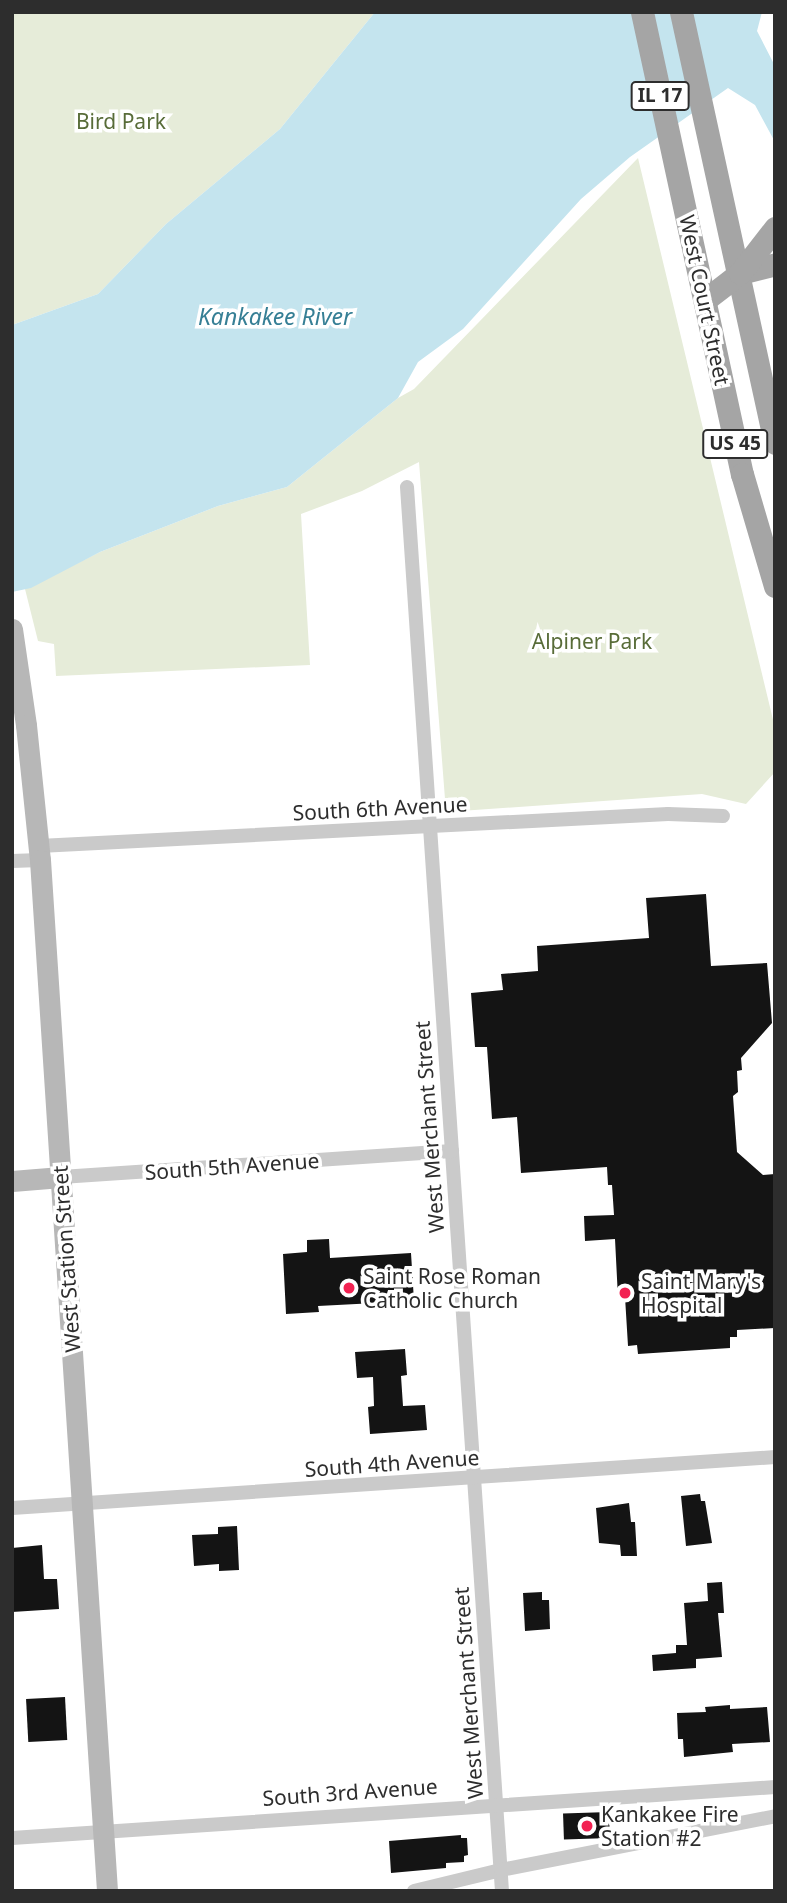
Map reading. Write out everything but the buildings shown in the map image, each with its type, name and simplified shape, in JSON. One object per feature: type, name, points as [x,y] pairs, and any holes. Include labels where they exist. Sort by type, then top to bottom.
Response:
[{"type":"main road","name":"West Court Street","points":[[642,12],[742,474],[775,586]]},
{"type":"main road","name":"West Court Street","points":[[681,12],[775,443]]},
{"type":"main road","points":[[705,300],[740,273],[771,232]]},
{"type":"main road","points":[[740,273],[774,265]]},
{"type":"main road","name":"West Station Street","points":[[15,639],[40,853],[107,1891]]},
{"type":"main road","name":"South 5th Avenue","points":[[12,1181],[61,1178]]},
{"type":"street","name":"West Merchant Street","points":[[407,486],[502,1891]]},
{"type":"street","name":"South 6th Avenue","points":[[12,861],[40,853],[430,826],[686,814],[723,816]]},
{"type":"street","name":"South 5th Avenue","points":[[61,1178],[452,1151]]},
{"type":"street","name":"South 4th Avenue","points":[[12,1508],[775,1457]]},
{"type":"street","name":"South 3rd Avenue","points":[[12,1838],[496,1803],[775,1787]]},
{"type":"street","points":[[414,1891],[500,1870],[775,1816]]},
{"type":"green space","name":"Bird Park","points":[[12,12],[375,12],[280,129],[166,224],[98,294],[12,325]]},
{"type":"green space","name":"Alpiner Park","points":[[638,158],[775,728],[775,772],[746,804],[702,794],[446,812],[419,462],[362,491],[301,514],[310,665],[56,676],[54,644],[38,641],[25,589],[100,552],[218,506],[287,487],[398,398],[414,389]]},
{"type":"water","name":"Kankakee River","points":[[375,12],[762,12],[757,31],[775,66],[775,142],[755,105],[728,88],[630,157],[581,199],[463,329],[418,362],[398,398],[287,487],[218,506],[100,552],[31,588],[12,592],[12,325],[98,294],[166,224],[280,129]]},
{"type":"place","name":"Saint Rose Roman Catholic Church","points":[[349,1288]]},
{"type":"place","name":"Saint Mary's Hospital","points":[[625,1293]]},
{"type":"place","name":"Kankakee Fire Station #2","points":[[587,1826]]}]
